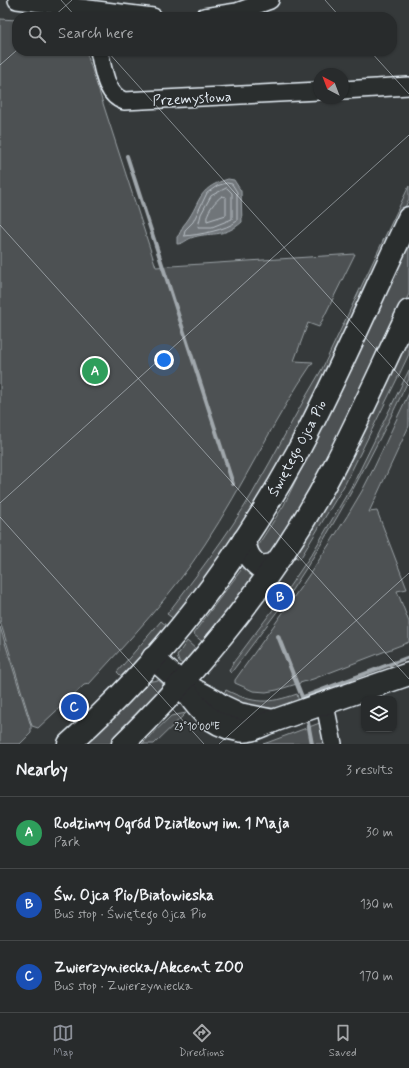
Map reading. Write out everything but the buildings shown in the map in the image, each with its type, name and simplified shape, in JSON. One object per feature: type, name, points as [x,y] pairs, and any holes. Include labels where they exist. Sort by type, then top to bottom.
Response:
[{"type":"main road","name":"Świętego Ojca Pio","points":[[69,744],[96,719],[153,658],[182,624],[244,540],[270,498],[309,429],[409,218]]},
{"type":"main road","points":[[123,744],[156,712],[208,652],[274,565],[300,527],[333,469],[409,311]]},
{"type":"main road","points":[[244,540],[246,550],[252,561],[260,567],[274,565]]},
{"type":"main road","points":[[153,658],[181,683],[196,707],[214,721],[239,731],[253,730],[273,721],[409,674]]},
{"type":"street","points":[[17,0],[42,1],[88,12]]},
{"type":"street","points":[[237,12],[270,0]]},
{"type":"street","name":"Przemysłowa","points":[[101,56],[111,90],[117,98],[124,101],[313,91]]},
{"type":"street","points":[[349,90],[409,86]]},
{"type":"street","points":[[314,708],[334,744]]},
{"type":"shaded area","points":[[0,19],[12,20],[12,56],[88,56],[156,267],[355,254],[319,327],[308,323],[294,361],[313,362],[298,384],[233,499],[205,544],[165,599],[120,650],[89,684],[84,685],[38,728],[32,726],[0,621]]},
{"type":"shaded area","points":[[409,186],[409,199],[288,451],[254,508],[214,566],[174,619],[167,614],[242,510],[261,479],[322,369]]},
{"type":"shaded area","points":[[409,241],[409,294],[316,484],[270,558],[260,556],[258,545],[284,505]]},
{"type":"shaded area","points":[[409,333],[409,354],[345,484],[300,559],[295,557],[300,542]]},
{"type":"shaded area","points":[[409,370],[409,379],[368,461],[339,514],[290,593],[287,590],[313,552],[354,482]]},
{"type":"shaded area","points":[[409,393],[409,426],[369,512],[377,511],[407,589],[397,591],[409,622],[409,642],[313,679],[277,690],[266,692],[253,691],[235,683],[235,680],[301,587],[362,491]]},
{"type":"shaded area","points":[[244,566],[257,573],[205,644],[193,634]]},
{"type":"shaded area","points":[[275,607],[279,609],[231,673],[229,671],[233,663]]},
{"type":"shaded area","points":[[161,621],[168,627],[138,662],[121,676],[117,672]]},
{"type":"shaded area","points":[[0,627],[31,726],[31,733],[20,744],[0,744]]},
{"type":"shaded area","points":[[187,641],[198,651],[185,665],[179,662],[177,656]]},
{"type":"shaded area","points":[[158,680],[163,684],[162,692],[111,744],[81,744],[146,682]]},
{"type":"shaded area","points":[[226,690],[245,698],[261,701],[278,700],[297,694],[300,706],[284,708],[245,708],[221,696]]},
{"type":"shaded area","points":[[186,713],[154,744],[142,744],[171,716]]},
{"type":"shaded area","points":[[325,721],[329,744],[263,744],[269,742]]},
{"type":"water","points":[[228,179],[234,180],[241,191],[242,222],[229,231],[198,236],[177,244],[177,237],[204,192],[209,187]]},
{"type":"waterway","points":[[127,156],[233,484]]},
{"type":"waterway","points":[[278,636],[304,702]]},
{"type":"waterway","points":[[303,697],[409,657]]},
{"type":"waterway","points":[[307,717],[312,744]]},
{"type":"place","name":"Rodzinny Ogród Działkowy im. 1 Maja","points":[[95,371]]},
{"type":"place","name":"Św. Ojca Pio/Białowieska","points":[[280,597]]},
{"type":"place","name":"Zwierzyniecka/Akcent ZOO","points":[[74,707]]}]
